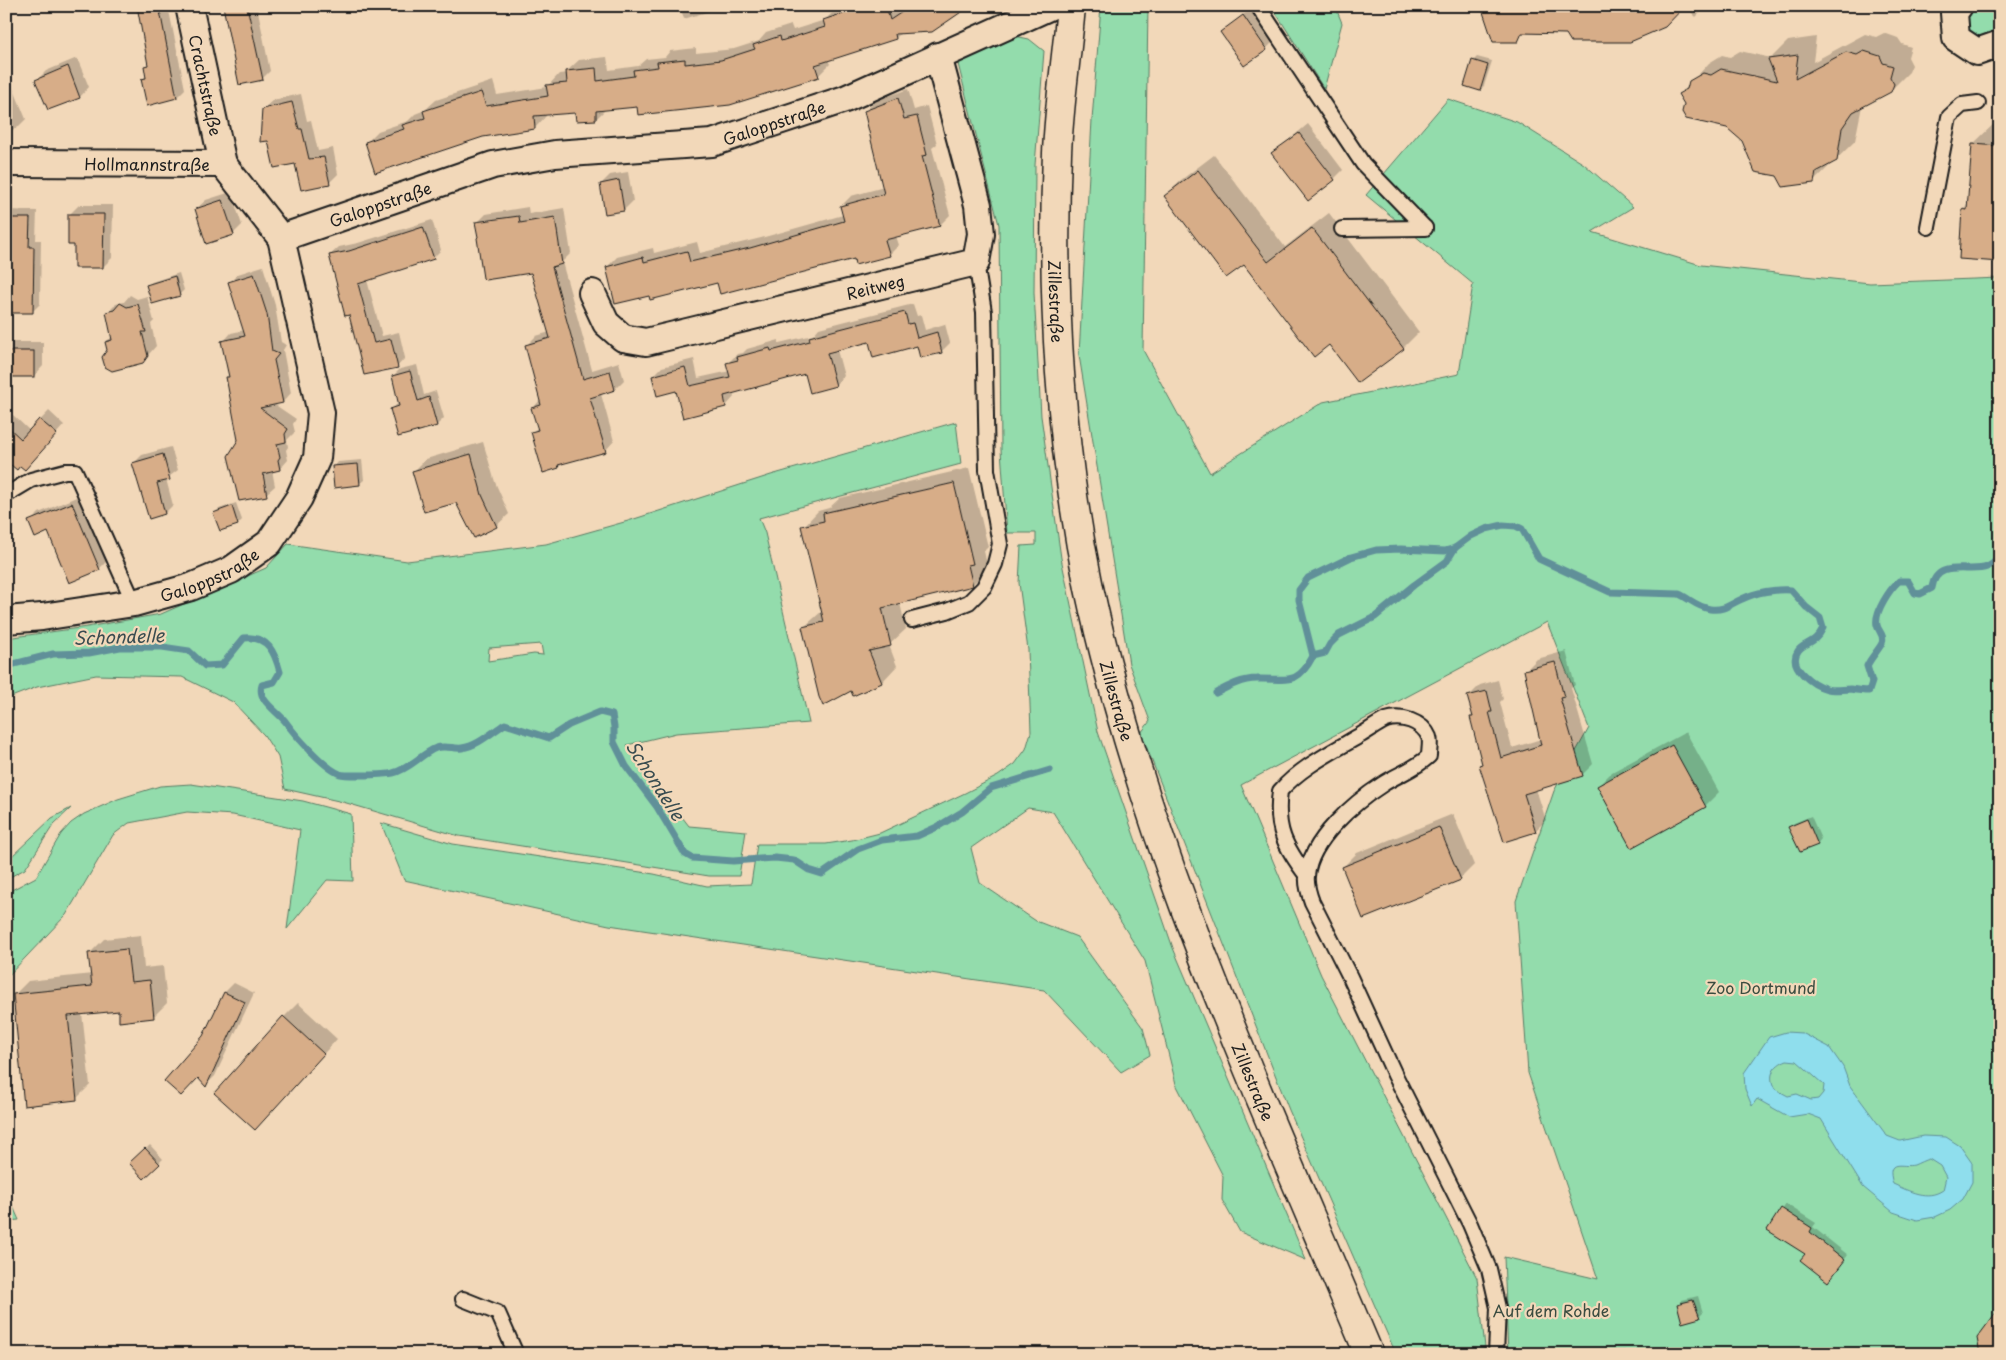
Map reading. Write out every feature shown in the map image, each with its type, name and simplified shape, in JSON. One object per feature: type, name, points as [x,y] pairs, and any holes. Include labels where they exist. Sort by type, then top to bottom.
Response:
[{"type":"main road","name":"Zillestraße","points":[[1071,6],[1058,150],[1054,268],[1070,473],[1089,587],[1124,724],[1186,914],[1254,1083],[1368,1354]]},
{"type":"street","name":"Crachtstraße","points":[[188,6],[223,164]]},
{"type":"street","name":"Galoppstraße","points":[[6,620],[42,617],[134,602],[191,588],[231,570],[269,543],[299,498],[317,458],[321,413],[281,238],[493,166],[555,154],[712,143],[845,99],[1051,6]]},
{"type":"street","points":[[1958,6],[1954,13],[1956,38],[1977,52],[2000,44]]},
{"type":"street","points":[[938,56],[978,205],[981,234],[976,262]]},
{"type":"street","name":"Hollmannstraße","points":[[6,163],[223,164],[281,238]]},
{"type":"street","name":"Reitweg","points":[[592,293],[606,323],[623,338],[646,342],[976,262]]},
{"type":"lane","points":[[1258,6],[1363,164],[1425,228],[1342,229]]},
{"type":"lane","points":[[1928,227],[1949,117],[1962,105],[1978,104]]},
{"type":"lane","points":[[912,620],[947,611],[969,602],[984,586],[995,564],[1000,544],[987,470],[984,312],[976,262]]},
{"type":"lane","points":[[6,495],[31,480],[65,471],[75,471],[134,602]]},
{"type":"lane","points":[[1307,876],[1288,851],[1278,818],[1280,792],[1300,773],[1332,751],[1385,720],[1398,718],[1423,727],[1430,738],[1428,756],[1418,766],[1384,784],[1350,810],[1319,843],[1307,876],[1308,890],[1395,1075],[1470,1224],[1489,1269],[1498,1308],[1496,1354]]},
{"type":"lane","points":[[464,1299],[498,1313],[516,1354]]},
{"type":"green space","points":[[1101,6],[1148,6],[1143,350],[1210,473],[1323,402],[1459,374],[1473,284],[1366,195],[1448,99],[1517,122],[1584,164],[1633,207],[1592,232],[1701,265],[1870,283],[2000,278],[2000,1354],[1626,1354],[1625,1351],[1524,1350],[1524,1354],[1508,1354],[1504,1257],[1598,1279],[1528,1073],[1516,901],[1554,791],[1589,728],[1547,622],[1241,785],[1321,975],[1477,1278],[1485,1347],[1473,1354],[1396,1354],[1289,1110],[1141,733],[1150,721],[1129,664],[1079,355],[1092,120]]},
{"type":"green space","points":[[1264,6],[1335,6],[1342,23],[1324,89],[1276,13]]},
{"type":"green space","points":[[1994,6],[2000,8],[2000,29],[1986,40],[1974,38],[1967,29],[1966,16],[1974,8]]},
{"type":"green space","points":[[1015,36],[1029,39],[1044,51],[1035,165],[1034,293],[1041,416],[1061,558],[1098,732],[1173,948],[1306,1260],[1240,1232],[1222,1200],[1223,1176],[1176,1084],[1145,961],[1053,812],[1028,808],[971,848],[980,883],[1036,921],[1077,937],[1143,1028],[1150,1055],[1121,1072],[1044,990],[609,925],[404,880],[381,823],[453,844],[654,874],[707,886],[751,884],[757,844],[826,844],[880,833],[965,793],[998,776],[1015,764],[1026,749],[1031,732],[1028,650],[1019,583],[1021,546],[1036,545],[1036,533],[1007,533],[1001,450],[999,225],[958,64],[970,55]]},
{"type":"green space","points":[[956,422],[961,464],[759,518],[765,533],[809,723],[676,733],[627,745],[689,826],[746,831],[739,876],[709,876],[459,836],[343,802],[285,789],[278,757],[264,735],[233,702],[182,677],[96,675],[37,687],[6,699],[6,638],[87,627],[161,614],[266,568],[288,544],[407,561],[546,544],[628,521],[771,475]],"holes":[[[541,644],[543,655],[534,654],[488,661],[489,648]]]},
{"type":"green space","points":[[191,784],[303,801],[351,814],[353,881],[327,880],[287,929],[300,830],[233,815],[187,812],[129,823],[113,835],[66,915],[6,978],[6,893],[36,877],[61,834],[71,823],[84,814],[118,799],[160,786]]},
{"type":"green space","points":[[71,808],[54,824],[25,869],[6,879],[6,858],[11,857],[52,818]]},
{"type":"green space","points":[[6,1191],[19,1220],[6,1221]]},
{"type":"water","points":[[1786,1032],[1802,1033],[1829,1047],[1843,1067],[1850,1086],[1887,1136],[1900,1141],[1923,1136],[1946,1137],[1960,1146],[1972,1163],[1972,1182],[1963,1199],[1950,1210],[1935,1217],[1917,1220],[1893,1212],[1863,1187],[1821,1119],[1808,1114],[1789,1117],[1757,1099],[1752,1106],[1745,1089],[1744,1073],[1769,1037]],"holes":[[[1787,1060],[1797,1061],[1824,1085],[1823,1093],[1818,1099],[1811,1100],[1797,1094],[1788,1096],[1775,1089],[1772,1079],[1773,1071]],[[1929,1159],[1940,1166],[1946,1177],[1943,1190],[1931,1195],[1924,1195],[1893,1184],[1891,1176],[1893,1167],[1914,1165]]]},
{"type":"building","points":[[137,6],[159,6],[177,98],[147,106],[141,79],[146,78],[144,66],[148,65]]},
{"type":"building","points":[[223,6],[247,6],[263,80],[239,85]]},
{"type":"building","points":[[865,6],[886,6],[890,20],[911,6],[970,6],[932,32],[895,34],[896,39],[815,65],[819,77],[730,105],[638,115],[637,107],[596,111],[596,120],[576,121],[575,113],[534,116],[535,129],[483,137],[375,173],[365,142],[404,129],[402,125],[425,118],[423,111],[481,92],[486,106],[548,96],[546,85],[567,83],[566,71],[596,68],[597,81],[634,76],[633,70],[658,67],[657,62],[685,59],[685,64],[721,60],[755,49],[753,45],[780,36],[781,41],[825,27],[823,20]]},
{"type":"building","points":[[1481,6],[1685,6],[1665,27],[1630,42],[1571,42],[1566,34],[1522,33],[1518,42],[1493,42]]},
{"type":"building","points":[[1243,15],[1267,50],[1244,66],[1220,32]]},
{"type":"building","points":[[1864,51],[1880,56],[1883,63],[1893,66],[1890,77],[1894,84],[1891,92],[1853,112],[1842,128],[1837,161],[1816,172],[1814,183],[1783,187],[1777,176],[1755,172],[1742,141],[1727,128],[1686,119],[1682,112],[1684,104],[1678,94],[1687,89],[1689,81],[1703,73],[1711,75],[1721,69],[1777,81],[1768,59],[1798,55],[1795,79],[1846,52],[1857,55]]},
{"type":"building","points":[[1472,60],[1488,65],[1480,91],[1464,86]]},
{"type":"building","points":[[68,66],[80,98],[48,110],[35,80]]},
{"type":"building","points":[[898,98],[904,119],[917,116],[927,155],[922,156],[940,226],[885,240],[890,256],[855,265],[854,259],[720,294],[717,283],[650,300],[649,296],[615,304],[606,267],[643,257],[644,262],[687,251],[690,262],[750,248],[844,221],[840,206],[884,194],[864,111]]},
{"type":"building","points":[[292,102],[299,129],[302,129],[309,159],[324,157],[330,184],[301,190],[295,164],[274,168],[268,141],[260,142],[262,109]]},
{"type":"building","points":[[1299,133],[1335,180],[1308,201],[1271,153]]},
{"type":"building","points":[[1972,144],[2000,146],[2000,262],[1959,259],[1962,209],[1967,210]]},
{"type":"building","points":[[1198,170],[1268,262],[1312,228],[1404,349],[1358,383],[1329,345],[1314,357],[1244,265],[1226,278],[1164,196]]},
{"type":"building","points":[[619,180],[624,211],[605,214],[600,184]]},
{"type":"building","points":[[222,200],[234,235],[206,244],[195,209]]},
{"type":"building","points":[[68,214],[104,214],[103,268],[74,268],[74,245],[68,245]]},
{"type":"building","points":[[519,216],[520,223],[555,217],[562,264],[552,267],[583,379],[610,371],[615,390],[590,398],[606,452],[558,465],[559,468],[543,473],[531,432],[538,430],[531,408],[541,405],[525,345],[550,338],[531,273],[485,280],[483,278],[475,222]]},
{"type":"building","points":[[6,218],[30,218],[29,247],[34,247],[33,313],[6,313]]},
{"type":"building","points":[[423,227],[434,259],[358,284],[374,343],[391,339],[398,368],[364,375],[349,315],[345,316],[329,255],[349,251]]},
{"type":"building","points":[[254,274],[267,314],[272,351],[279,354],[274,360],[283,403],[260,408],[288,429],[285,434],[286,442],[277,444],[280,470],[263,474],[267,496],[239,501],[228,456],[238,440],[226,377],[229,377],[221,341],[245,336],[228,282]]},
{"type":"building","points":[[175,276],[180,296],[152,304],[146,285]]},
{"type":"building","points":[[120,303],[127,307],[138,304],[146,332],[142,332],[148,356],[143,363],[112,371],[105,367],[102,357],[107,350],[105,342],[112,340],[106,312],[114,310]]},
{"type":"building","points":[[905,312],[908,324],[913,323],[917,338],[937,332],[942,353],[920,358],[917,346],[873,358],[869,342],[827,353],[836,386],[810,393],[805,374],[724,396],[726,407],[683,418],[676,391],[657,396],[652,376],[685,367],[690,386],[730,377],[726,363],[738,360],[737,357],[770,348],[771,351],[810,341],[809,337]]},
{"type":"building","points":[[6,351],[34,351],[34,377],[6,377]]},
{"type":"building","points":[[410,371],[418,401],[429,397],[437,426],[398,437],[390,409],[399,406],[392,376]]},
{"type":"building","points":[[39,419],[57,434],[25,470],[20,466],[17,470],[6,461],[6,425],[21,439]]},
{"type":"building","points":[[163,454],[170,480],[157,483],[165,514],[149,519],[132,463]]},
{"type":"building","points":[[471,454],[482,495],[497,527],[474,538],[456,503],[424,512],[412,471]]},
{"type":"building","points":[[358,464],[360,485],[334,488],[332,466]]},
{"type":"building","points":[[954,483],[973,564],[968,565],[973,586],[882,608],[891,646],[869,651],[882,683],[853,696],[851,691],[823,706],[819,697],[802,627],[824,622],[801,526],[824,521],[823,513]]},
{"type":"building","points":[[72,503],[100,570],[69,583],[48,532],[35,538],[28,521]]},
{"type":"building","points":[[232,506],[238,525],[220,531],[213,513]]},
{"type":"building","points":[[1555,662],[1564,697],[1560,698],[1583,776],[1524,794],[1536,832],[1504,842],[1479,765],[1482,764],[1470,717],[1473,717],[1467,696],[1487,691],[1492,712],[1489,712],[1501,758],[1541,745],[1524,670]]},
{"type":"building","points":[[1672,745],[1706,807],[1631,848],[1597,786]]},
{"type":"building","points":[[1807,819],[1818,845],[1800,852],[1788,827]]},
{"type":"building","points":[[1439,827],[1461,880],[1363,919],[1342,867]]},
{"type":"building","points":[[127,949],[131,982],[150,980],[154,1018],[119,1022],[119,1011],[68,1016],[77,1100],[24,1106],[13,994],[92,986],[88,953]]},
{"type":"building","points":[[224,992],[245,1002],[206,1087],[198,1078],[181,1096],[164,1081],[203,1036]]},
{"type":"building","points":[[283,1016],[324,1054],[255,1130],[214,1093]]},
{"type":"building","points":[[145,1148],[160,1164],[144,1179],[129,1163]]},
{"type":"building","points":[[1781,1208],[1812,1228],[1810,1232],[1845,1260],[1828,1282],[1800,1260],[1805,1254],[1767,1230]]},
{"type":"building","points":[[1693,1300],[1700,1318],[1682,1323],[1677,1304]]},
{"type":"building","points":[[2000,1307],[2000,1354],[1980,1354],[1977,1338]]},
{"type":"waterway","name":"Schondelle","points":[[1216,693],[1246,680],[1290,679],[1302,673],[1313,656],[1299,600],[1299,590],[1308,578],[1351,557],[1376,550],[1445,551],[1455,548],[1471,536],[1486,529],[1503,525],[1516,526],[1522,529],[1539,559],[1610,592],[1679,594],[1701,607],[1715,609],[1724,608],[1759,593],[1791,590],[1806,607],[1820,618],[1823,628],[1817,638],[1800,648],[1796,657],[1796,663],[1803,674],[1815,684],[1832,690],[1869,691],[1872,682],[1867,666],[1883,640],[1877,625],[1878,614],[1887,595],[1899,581],[1908,581],[1915,593],[1920,594],[1932,588],[1935,579],[1940,573],[1955,569],[1980,569],[1987,567],[2000,557]]},
{"type":"waterway","points":[[1313,656],[1325,653],[1330,644],[1339,635],[1375,617],[1447,561],[1455,548]]},
{"type":"waterway","name":"Schondelle","points":[[6,666],[53,654],[89,653],[120,647],[162,647],[189,651],[205,666],[222,665],[244,638],[259,639],[265,642],[273,652],[280,672],[274,682],[262,685],[261,690],[265,700],[318,758],[333,771],[344,775],[393,773],[405,768],[436,748],[462,748],[474,745],[505,724],[549,738],[569,725],[600,712],[612,715],[614,742],[626,766],[657,807],[685,854],[692,858],[733,861],[775,858],[794,860],[809,870],[822,874],[858,849],[882,840],[917,836],[937,827],[962,812],[991,788],[1050,770]]},
{"type":"park label","name":"Zoo Dortmund","points":[[1761,987]]},
{"type":"park label","name":"Auf dem Rohde","points":[[1551,1310]]}]
